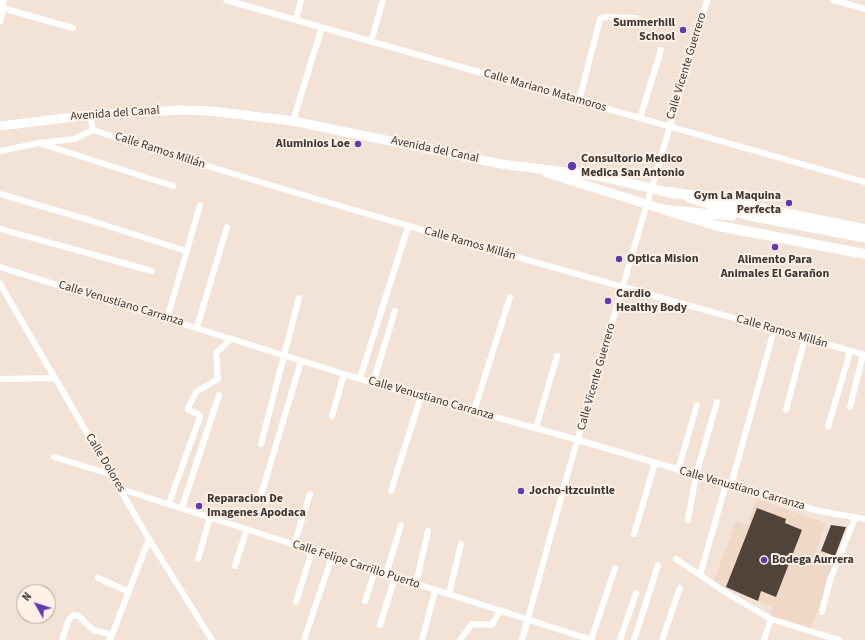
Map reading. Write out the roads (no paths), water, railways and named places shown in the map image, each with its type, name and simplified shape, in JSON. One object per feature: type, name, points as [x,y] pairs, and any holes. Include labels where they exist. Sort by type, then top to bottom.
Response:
[{"type":"main road","name":"Avenida del Canal","points":[[0,126],[90,115],[182,110],[211,111],[293,120],[501,164],[599,176],[653,187],[750,217],[865,238]]},
{"type":"main road","points":[[534,169],[719,226],[865,254]]},
{"type":"main road","points":[[668,192],[698,196],[865,229]]},
{"type":"main road","points":[[662,209],[750,217]]},
{"type":"street","name":"Calle Mariano Matamoros","points":[[226,0],[865,182]]},
{"type":"street","points":[[296,20],[301,0]]},
{"type":"street","points":[[372,42],[383,0]]},
{"type":"street","name":"Calle Vicente Guerrero","points":[[522,640],[578,440],[707,0]]},
{"type":"street","points":[[833,0],[865,9]]},
{"type":"street","points":[[0,20],[2,4],[73,28]]},
{"type":"street","points":[[579,101],[600,19],[636,18]]},
{"type":"street","points":[[293,120],[322,27]]},
{"type":"street","points":[[640,118],[661,50]]},
{"type":"street","points":[[0,151],[74,138],[93,130],[90,115]]},
{"type":"street","name":"Calle Ramos Millán","points":[[93,130],[240,177],[408,227],[623,286],[864,355]]},
{"type":"street","points":[[39,143],[173,186]]},
{"type":"street","points":[[0,194],[89,220],[186,251]]},
{"type":"street","points":[[167,319],[200,205]]},
{"type":"street","points":[[197,327],[227,227]]},
{"type":"street","points":[[360,378],[408,227]]},
{"type":"street","points":[[0,229],[152,271]]},
{"type":"street","name":"Calle Venustiano Carranza","points":[[0,267],[197,327],[373,383],[474,410],[819,511],[865,519]]},
{"type":"street","name":"Calle Dolores","points":[[0,284],[149,539],[212,640]]},
{"type":"street","points":[[474,410],[510,296]]},
{"type":"street","points":[[261,444],[300,298]]},
{"type":"street","points":[[373,383],[395,311]]},
{"type":"street","points":[[700,575],[774,330]]},
{"type":"street","points":[[786,410],[805,338]]},
{"type":"street","points":[[169,503],[200,417],[198,414],[188,410],[188,408],[196,392],[218,380],[216,353],[231,339]]},
{"type":"street","points":[[828,427],[850,352]]},
{"type":"street","points":[[850,407],[864,355]]},
{"type":"street","points":[[536,428],[557,356]]},
{"type":"street","points":[[261,495],[301,361]]},
{"type":"street","points":[[332,416],[344,374]]},
{"type":"street","points":[[2,379],[55,378]]},
{"type":"street","points":[[182,507],[219,395]]},
{"type":"street","points":[[392,491],[421,396]]},
{"type":"street","points":[[688,520],[696,475],[717,402]]},
{"type":"street","points":[[678,470],[697,405]]},
{"type":"street","points":[[54,457],[112,476]]},
{"type":"street","points":[[634,534],[655,463]]},
{"type":"street","name":"Calle Felipe Carrillo Puerto","points":[[120,489],[182,507],[435,591],[500,610],[591,640]]},
{"type":"street","points":[[294,545],[310,494]]},
{"type":"street","points":[[198,559],[210,517]]},
{"type":"street","points":[[822,612],[830,580],[855,518]]},
{"type":"street","points":[[386,574],[401,525]]},
{"type":"street","points":[[235,566],[247,529]]},
{"type":"street","points":[[416,584],[428,531]]},
{"type":"street","points":[[62,640],[69,618],[74,615],[79,616],[93,630],[111,638],[149,539]]},
{"type":"street","points":[[449,594],[461,544]]},
{"type":"street","points":[[296,602],[312,551]]},
{"type":"street","points":[[304,640],[332,557]]},
{"type":"street","points":[[676,559],[771,619],[839,640]]},
{"type":"street","points":[[634,640],[658,564]]},
{"type":"street","points":[[591,640],[615,568]]},
{"type":"street","points":[[365,601],[375,571]]},
{"type":"street","points":[[380,625],[395,577]]},
{"type":"street","points":[[98,578],[129,592]]},
{"type":"street","points":[[662,640],[680,588]]},
{"type":"street","points":[[422,640],[435,591]]},
{"type":"street","points":[[620,640],[636,593]]},
{"type":"street","points":[[460,640],[472,624],[492,625],[500,610]]},
{"type":"street","points":[[764,640],[771,619]]},
{"type":"place","name":"Summerhill School","points":[[683,30]]},
{"type":"place","name":"Aluminios Loe","points":[[358,144]]},
{"type":"place","name":"Consultorio Medico Medica San Antonio","points":[[572,166]]},
{"type":"place","name":"Gym La Maquina Perfecta","points":[[789,203]]},
{"type":"place","name":"Alimento Para Animales El Garañon","points":[[775,247]]},
{"type":"place","name":"Optica Mision","points":[[619,259]]},
{"type":"place","name":"Cardio Healthy Body","points":[[608,301]]},
{"type":"place","name":"Jocho-itzcuintle","points":[[521,491]]},
{"type":"place","name":"Reparacion De Imagenes Apodaca","points":[[199,506]]},
{"type":"place","name":"Bodega Aurrera","points":[[764,560]]}]
